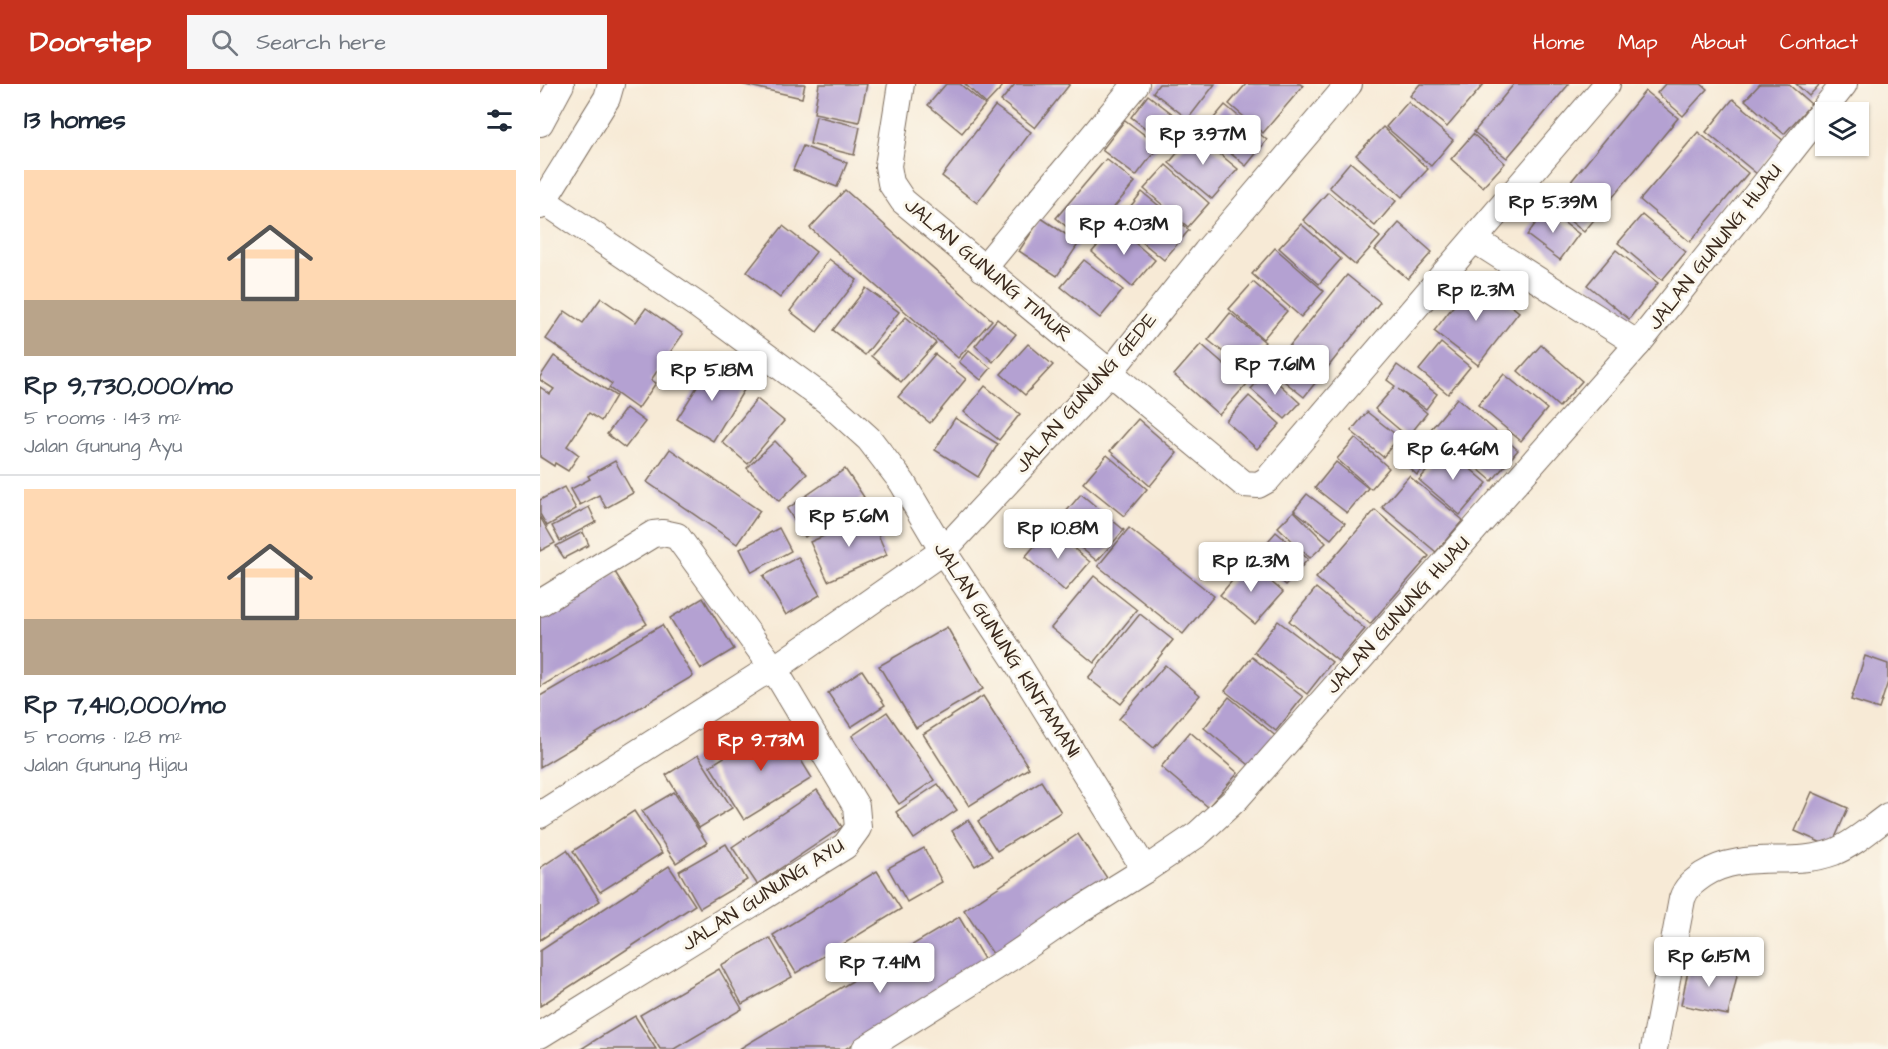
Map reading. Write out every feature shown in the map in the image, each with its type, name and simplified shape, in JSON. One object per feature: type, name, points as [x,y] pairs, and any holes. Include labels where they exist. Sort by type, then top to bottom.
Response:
[{"type":"street","points":[[540,123],[561,84]]},
{"type":"street","points":[[542,203],[607,98],[611,84]]},
{"type":"street","name":"JALAN GUNUNG TIMUR","points":[[901,84],[888,165],[891,183],[903,201],[1244,484],[1258,485],[1268,480],[1475,240]]},
{"type":"street","points":[[983,269],[1136,84]]},
{"type":"street","name":"JALAN GUNUNG GEDE","points":[[540,815],[759,676],[774,669],[943,551],[1110,372],[1206,252],[1349,84]]},
{"type":"street","points":[[1607,84],[1475,240],[1638,344]]},
{"type":"street","name":"JALAN GUNUNG HIJAU","points":[[865,1049],[1145,870],[1198,834],[1237,798],[1638,344],[1844,84]]},
{"type":"street","name":"JALAN GUNUNG KINTAMANI","points":[[542,203],[700,307],[827,401],[869,439],[902,482],[943,551],[1014,658],[1145,870]]},
{"type":"street","name":"JALAN GUNUNG AYU","points":[[540,603],[653,534],[663,533],[677,536],[774,669],[855,806],[858,828],[845,846],[540,1035]]},
{"type":"street","points":[[1654,1049],[1682,899],[1689,884],[1714,867],[1734,861],[1813,857],[1834,852],[1888,816]]},
{"type":"building","points":[[741,84],[805,84],[802,98]]},
{"type":"building","points":[[819,84],[867,84],[859,122],[814,113]]},
{"type":"building","points":[[946,84],[960,84],[985,105],[962,133],[928,105]]},
{"type":"building","points":[[965,84],[999,84],[1002,87],[986,104]]},
{"type":"building","points":[[1015,84],[1070,84],[1035,128],[1001,101]]},
{"type":"building","points":[[1159,84],[1215,84],[1188,119],[1153,92]]},
{"type":"building","points":[[1246,84],[1300,84],[1303,86],[1263,133],[1229,104]]},
{"type":"building","points":[[1420,84],[1484,84],[1447,127],[1410,96]]},
{"type":"building","points":[[1514,84],[1569,84],[1507,158],[1474,132]]},
{"type":"building","points":[[1665,84],[1701,84],[1707,89],[1683,116],[1657,93]]},
{"type":"building","points":[[1760,84],[1788,84],[1811,104],[1784,134],[1745,100]]},
{"type":"building","points":[[1796,84],[1820,84],[1809,96]]},
{"type":"building","points":[[1645,91],[1678,118],[1584,232],[1551,206]]},
{"type":"building","points":[[1148,95],[1183,122],[1166,144],[1131,117]]},
{"type":"building","points":[[1733,99],[1784,141],[1757,174],[1706,132]]},
{"type":"building","points":[[1408,102],[1453,140],[1431,166],[1386,127]]},
{"type":"building","points":[[1225,105],[1267,140],[1246,166],[1203,131]]},
{"type":"building","points":[[995,106],[1031,132],[977,203],[942,176]]},
{"type":"building","points":[[816,116],[860,127],[854,155],[810,144]]},
{"type":"building","points":[[1125,120],[1159,146],[1136,176],[1102,150]]},
{"type":"building","points":[[1383,127],[1428,169],[1402,197],[1356,155]]},
{"type":"building","points":[[1698,132],[1748,173],[1690,242],[1640,200]]},
{"type":"building","points":[[1194,133],[1238,169],[1212,199],[1169,163]]},
{"type":"building","points":[[1473,134],[1505,163],[1483,187],[1451,159]]},
{"type":"building","points":[[803,146],[847,163],[837,187],[793,170]]},
{"type":"building","points":[[1106,159],[1135,182],[1085,242],[1056,218]]},
{"type":"building","points":[[1350,162],[1396,201],[1375,226],[1329,187]]},
{"type":"building","points":[[1166,165],[1209,203],[1188,227],[1144,189]]},
{"type":"building","points":[[845,190],[992,320],[958,358],[810,228]]},
{"type":"building","points":[[1142,192],[1189,230],[1164,260],[1118,222]]},
{"type":"building","points":[[1328,192],[1380,237],[1355,265],[1303,220]]},
{"type":"building","points":[[1546,209],[1579,234],[1560,260],[1527,235]]},
{"type":"building","points":[[1642,215],[1686,252],[1662,280],[1618,243]]},
{"type":"building","points":[[1041,218],[1079,243],[1057,276],[1019,251]]},
{"type":"building","points":[[1399,223],[1432,252],[1408,279],[1375,250]]},
{"type":"building","points":[[1301,224],[1341,259],[1319,284],[1279,248]]},
{"type":"building","points":[[783,226],[816,252],[780,298],[747,272]]},
{"type":"building","points":[[1115,226],[1155,260],[1132,287],[1092,252]]},
{"type":"building","points":[[1275,248],[1324,291],[1301,317],[1252,274]]},
{"type":"building","points":[[1616,250],[1658,283],[1629,319],[1587,285]]},
{"type":"building","points":[[829,259],[857,280],[817,332],[790,311]]},
{"type":"building","points":[[1084,260],[1123,290],[1100,318],[1061,287]]},
{"type":"building","points":[[1347,275],[1380,302],[1304,397],[1270,370]]},
{"type":"building","points":[[1475,278],[1519,312],[1478,365],[1434,331]]},
{"type":"building","points":[[1253,282],[1287,311],[1263,339],[1229,309]]},
{"type":"building","points":[[866,288],[899,312],[865,355],[833,330]]},
{"type":"building","points":[[601,298],[636,322],[646,308],[683,334],[651,380],[656,383],[638,409],[609,388],[612,384],[546,339],[565,311],[583,323]]},
{"type":"building","points":[[1230,313],[1265,342],[1243,368],[1208,340]]},
{"type":"building","points":[[906,317],[936,343],[901,382],[871,356]]},
{"type":"building","points":[[997,319],[1016,334],[993,362],[975,346]]},
{"type":"building","points":[[1441,343],[1470,367],[1448,394],[1419,370]]},
{"type":"building","points":[[1028,344],[1053,365],[1025,395],[1001,374]]},
{"type":"building","points":[[1201,344],[1247,384],[1219,415],[1174,375]]},
{"type":"building","points":[[1541,345],[1582,381],[1559,407],[1518,371]]},
{"type":"building","points":[[969,350],[991,368],[981,380],[959,362]]},
{"type":"building","points":[[935,354],[966,379],[930,423],[898,397]]},
{"type":"building","points":[[554,356],[616,396],[601,421],[589,413],[567,446],[579,455],[568,471],[540,457],[540,387],[550,394],[554,389],[540,380],[540,377]]},
{"type":"building","points":[[712,363],[747,385],[713,441],[677,419]]},
{"type":"building","points":[[1397,365],[1437,394],[1426,409],[1398,389],[1427,413],[1408,437],[1375,409],[1395,386],[1387,380]]},
{"type":"building","points":[[1266,372],[1300,403],[1285,419],[1251,389]]},
{"type":"building","points":[[1504,374],[1547,409],[1521,441],[1478,405]]},
{"type":"building","points":[[985,386],[1020,414],[999,440],[964,412]]},
{"type":"building","points":[[1249,396],[1280,424],[1257,449],[1226,421]]},
{"type":"building","points":[[1457,398],[1518,450],[1492,481],[1431,429]]},
{"type":"building","points":[[757,399],[784,421],[748,464],[722,442]]},
{"type":"building","points":[[626,408],[645,422],[625,448],[607,434]]},
{"type":"building","points":[[1367,412],[1399,437],[1383,457],[1351,431]]},
{"type":"building","points":[[955,418],[998,444],[978,477],[935,450]]},
{"type":"building","points":[[1138,419],[1177,453],[1150,486],[1110,451]]},
{"type":"building","points":[[1355,438],[1389,468],[1371,489],[1337,459]]},
{"type":"building","points":[[775,441],[807,474],[779,501],[747,468]]},
{"type":"building","points":[[1417,444],[1433,457],[1417,475],[1402,461]]},
{"type":"building","points":[[1446,448],[1487,483],[1460,515],[1419,480]]},
{"type":"building","points":[[670,449],[760,511],[737,544],[647,482]]},
{"type":"building","points":[[1107,455],[1147,489],[1124,516],[1083,483]]},
{"type":"building","points":[[615,461],[633,493],[606,508],[599,495],[580,505],[571,489],[590,479],[588,476]]},
{"type":"building","points":[[1336,462],[1368,488],[1347,513],[1315,488]]},
{"type":"building","points":[[845,469],[864,497],[805,537],[787,509]]},
{"type":"building","points":[[1409,476],[1463,520],[1436,552],[1382,507]]},
{"type":"building","points":[[564,487],[576,509],[547,526],[540,514],[540,500]]},
{"type":"building","points":[[1081,494],[1124,530],[1097,561],[1054,526]]},
{"type":"building","points":[[1307,494],[1345,523],[1331,539],[1294,510]]},
{"type":"building","points":[[589,507],[596,522],[560,541],[552,526]]},
{"type":"building","points":[[1375,510],[1429,556],[1370,624],[1316,578]]},
{"type":"building","points":[[1294,511],[1326,543],[1310,558],[1278,527]]},
{"type":"building","points":[[870,516],[887,555],[828,581],[810,542]]},
{"type":"building","points":[[540,517],[555,543],[540,551]]},
{"type":"building","points":[[779,528],[791,551],[752,572],[740,549]]},
{"type":"building","points":[[1050,528],[1090,562],[1065,591],[1025,557]]},
{"type":"building","points":[[1129,528],[1214,596],[1183,634],[1098,566]]},
{"type":"building","points":[[583,532],[589,545],[564,558],[556,546]]},
{"type":"building","points":[[1276,532],[1308,559],[1286,585],[1254,557]]},
{"type":"building","points":[[798,557],[820,595],[786,615],[763,576]]},
{"type":"building","points":[[1248,562],[1283,592],[1255,624],[1220,595]]},
{"type":"building","points":[[615,572],[647,624],[540,687],[540,616]]},
{"type":"building","points":[[1094,576],[1137,610],[1094,663],[1051,628]]},
{"type":"building","points":[[1316,588],[1365,629],[1338,661],[1289,621]]},
{"type":"building","points":[[703,598],[734,649],[701,669],[670,618]]},
{"type":"building","points":[[1140,614],[1173,640],[1121,704],[1088,678]]},
{"type":"building","points":[[1278,621],[1332,662],[1307,694],[1254,652]]},
{"type":"building","points":[[662,625],[693,676],[540,767],[540,696]]},
{"type":"building","points":[[947,627],[983,689],[916,728],[879,666]]},
{"type":"building","points":[[1865,656],[1888,664],[1888,682],[1879,709],[1851,700]]},
{"type":"building","points":[[1252,657],[1303,697],[1276,731],[1225,691]]},
{"type":"building","points":[[1165,665],[1200,695],[1154,748],[1119,719]]},
{"type":"building","points":[[862,670],[885,705],[851,727],[828,693]]},
{"type":"building","points":[[983,696],[1029,768],[969,806],[923,734]]},
{"type":"building","points":[[1229,697],[1278,738],[1254,769],[1204,728]]},
{"type":"building","points":[[887,712],[934,780],[899,804],[852,736]]},
{"type":"building","points":[[778,723],[812,778],[744,820],[710,766]]},
{"type":"building","points":[[1190,732],[1238,773],[1208,807],[1161,767]]},
{"type":"building","points":[[698,755],[732,808],[699,828],[666,775]]},
{"type":"building","points":[[1041,781],[1061,812],[997,851],[978,821]]},
{"type":"building","points":[[938,784],[957,810],[914,839],[896,812]]},
{"type":"building","points":[[817,790],[842,827],[757,884],[732,847]]},
{"type":"building","points":[[674,792],[707,843],[676,863],[642,811]]},
{"type":"building","points":[[1812,792],[1848,808],[1831,847],[1795,831]]},
{"type":"building","points":[[634,811],[662,853],[600,892],[573,851]]},
{"type":"building","points":[[968,820],[992,856],[975,866],[952,831]]},
{"type":"building","points":[[1078,834],[1107,878],[993,954],[964,910]]},
{"type":"building","points":[[726,844],[747,880],[700,908],[679,871]]},
{"type":"building","points":[[924,848],[942,882],[907,902],[888,868]]},
{"type":"building","points":[[567,850],[600,901],[540,940],[540,868]]},
{"type":"building","points":[[669,866],[695,905],[540,1006],[540,951]]},
{"type":"building","points":[[877,871],[901,909],[796,973],[773,935]]},
{"type":"building","points":[[959,917],[987,964],[845,1049],[739,1049]]},
{"type":"building","points":[[770,938],[792,977],[742,1004],[721,965]]},
{"type":"building","points":[[1690,961],[1738,971],[1728,1015],[1681,1005]]},
{"type":"building","points":[[719,969],[742,1009],[674,1049],[660,1049],[640,1015]]},
{"type":"building","points":[[635,1016],[656,1049],[581,1049],[605,1034]]}]
